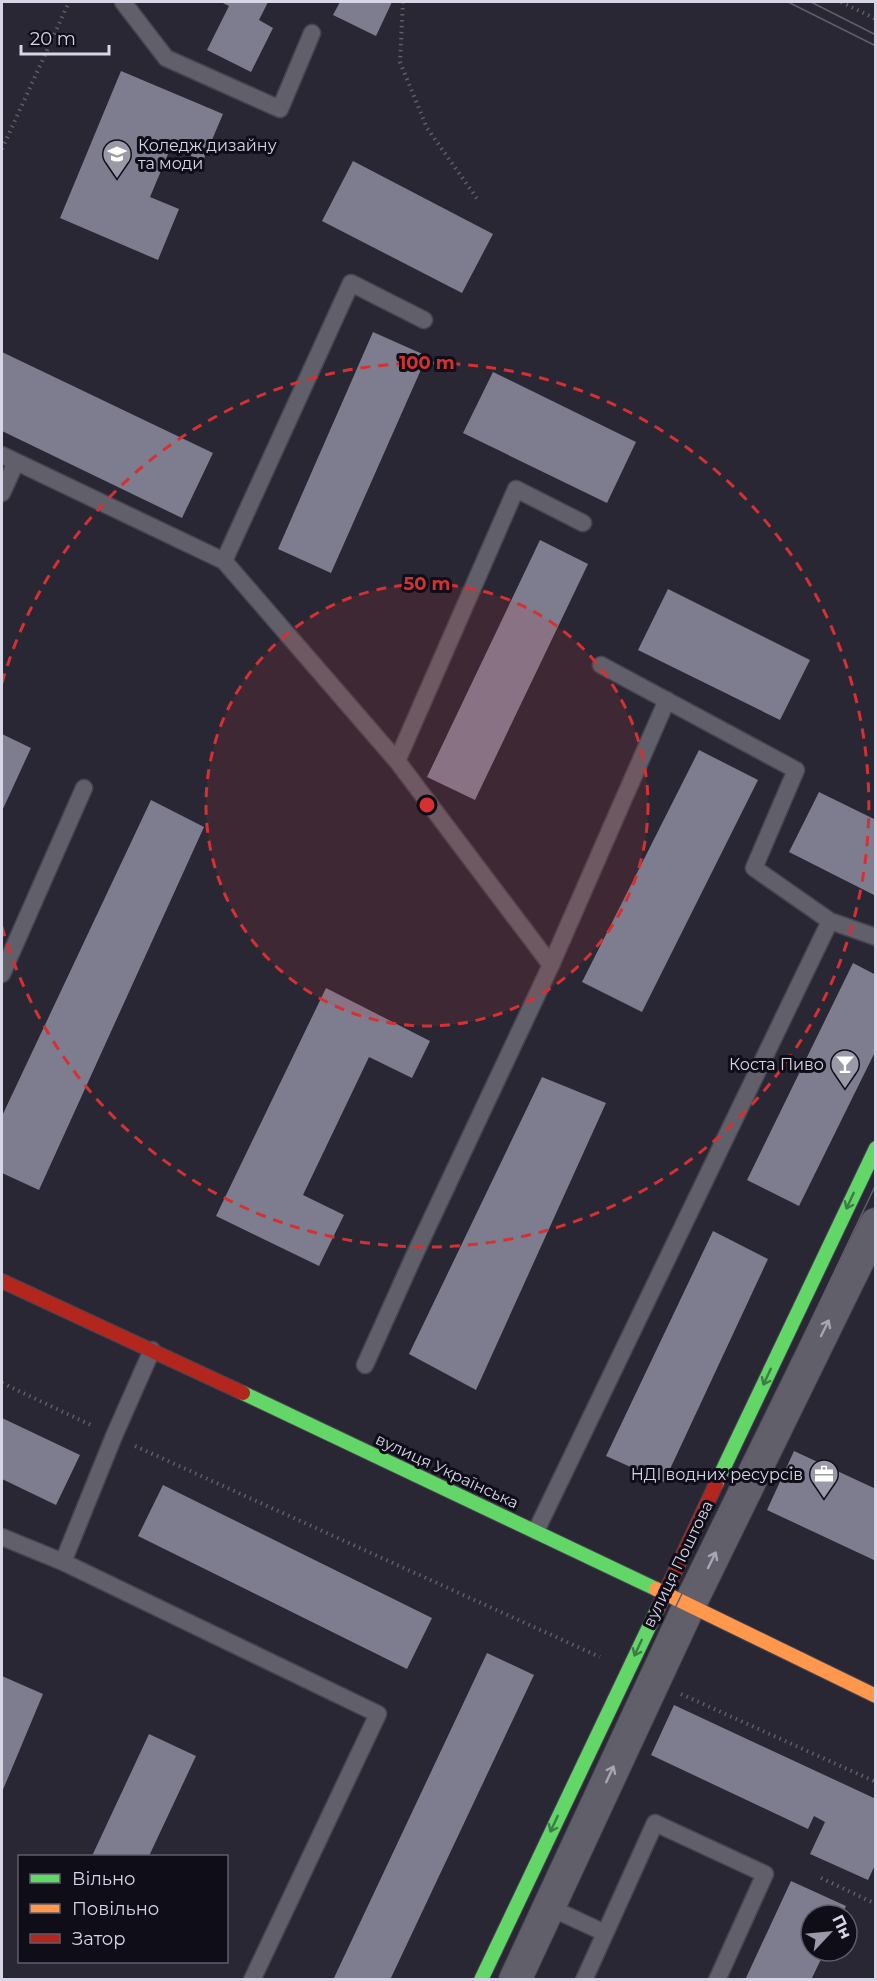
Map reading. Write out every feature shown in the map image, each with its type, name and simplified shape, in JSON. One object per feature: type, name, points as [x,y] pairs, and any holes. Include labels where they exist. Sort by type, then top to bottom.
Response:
[{"type":"main road","name":"вулиця Поштова","points":[[481,1980],[677,1598],[876,1148]]},
{"type":"main road","name":"вулиця Українська","points":[[2,1281],[536,1531],[876,1696]]},
{"type":"street","name":"вулиця Поштова","points":[[515,1980],[549,1906],[677,1598],[876,1224]]},
{"type":"lane","points":[[123,2],[166,58],[280,109],[312,33]]},
{"type":"lane","points":[[224,561],[351,283],[424,320]]},
{"type":"lane","points":[[2,493],[9,458],[224,561],[397,761],[551,965]]},
{"type":"lane","points":[[397,761],[516,489],[584,523]]},
{"type":"lane","points":[[601,664],[796,770],[754,868],[830,921],[876,937]]},
{"type":"lane","points":[[365,1365],[551,965],[668,700]]},
{"type":"lane","points":[[2,974],[84,788]]},
{"type":"lane","points":[[536,1531],[830,921]]},
{"type":"lane","points":[[63,1562],[152,1350]]},
{"type":"lane","points":[[2,1537],[63,1562],[378,1714],[252,1980]]},
{"type":"lane","points":[[584,1980],[655,1823],[765,1874],[717,1980]]},
{"type":"lane","points":[[549,1906],[605,1933]]},
{"type":"path","points":[[2,149],[69,2]]},
{"type":"path","points":[[403,2],[400,62],[427,128],[478,201]]},
{"type":"path","points":[[841,2],[876,19]]},
{"type":"path","points":[[2,1383],[600,1657]]},
{"type":"path","points":[[675,1691],[876,1782]]},
{"type":"path","points":[[821,1878],[876,1904]]},
{"type":"building","points":[[221,2],[268,2],[259,20],[273,28],[251,72],[207,50],[229,6]]},
{"type":"building","points":[[340,2],[392,2],[376,36],[333,15]]},
{"type":"building","name":"Коледж дизайну та моди","points":[[121,71],[223,114],[203,161],[171,147],[150,197],[179,209],[158,260],[60,218]]},
{"type":"building","points":[[353,161],[493,234],[462,293],[322,221]]},
{"type":"building","points":[[373,332],[427,356],[331,573],[278,549]]},
{"type":"building","points":[[2,352],[213,453],[182,518],[2,431]]},
{"type":"building","points":[[493,372],[636,442],[607,503],[463,433]]},
{"type":"building","points":[[540,540],[588,564],[475,800],[427,777]]},
{"type":"building","points":[[668,589],[810,660],[780,720],[638,650]]},
{"type":"building","points":[[2,734],[31,748],[2,811]]},
{"type":"building","points":[[699,750],[758,780],[642,1012],[582,982]]},
{"type":"building","points":[[819,792],[876,820],[876,896],[789,852]]},
{"type":"building","points":[[151,800],[204,827],[39,1190],[2,1173],[2,1116]]},
{"type":"building","points":[[853,963],[876,975],[876,1050],[799,1206],[747,1180]]},
{"type":"building","points":[[326,988],[430,1041],[412,1078],[369,1057],[303,1195],[344,1215],[319,1266],[216,1216]]},
{"type":"building","points":[[542,1077],[606,1103],[476,1390],[409,1354]]},
{"type":"building","points":[[713,1231],[768,1259],[664,1482],[606,1456]]},
{"type":"building","points":[[2,1418],[80,1455],[56,1505],[2,1479]]},
{"type":"building","name":"НДІ водних ресурсів","points":[[794,1451],[876,1489],[876,1561],[767,1510]]},
{"type":"building","points":[[163,1485],[432,1618],[407,1669],[138,1536]]},
{"type":"building","points":[[487,1653],[534,1675],[390,1980],[333,1980]]},
{"type":"building","points":[[2,1676],[43,1694],[2,1792]]},
{"type":"building","points":[[674,1705],[876,1799],[876,1863],[868,1880],[810,1854],[825,1822],[814,1816],[808,1829],[651,1755]]},
{"type":"building","points":[[149,1734],[196,1756],[149,1855],[92,1855]]},
{"type":"building","points":[[791,1881],[839,1903],[799,1903],[799,1963],[819,1963],[811,1980],[745,1980]]},
{"type":"tram line","points":[[788,2],[876,46]]},
{"type":"tram line","points":[[811,2],[876,35]]},
{"type":"tram line","points":[[499,1980],[876,1184]]},
{"type":"traffic: fast","points":[[716,1484],[876,1148]]},
{"type":"traffic: fast","points":[[243,1393],[656,1589]]},
{"type":"traffic: fast","points":[[481,1980],[658,1608]]},
{"type":"traffic: slow","points":[[656,1589],[876,1696]]},
{"type":"traffic: jam","points":[[2,1281],[243,1393]]},
{"type":"traffic: jam","points":[[658,1608],[716,1484]]},
{"type":"place","name":"Коледж дизайну та моди","points":[[117,180]]},
{"type":"place","name":"Коста Пиво","points":[[845,1090]]},
{"type":"place","name":"НДІ водних ресурсів","points":[[824,1500]]}]
